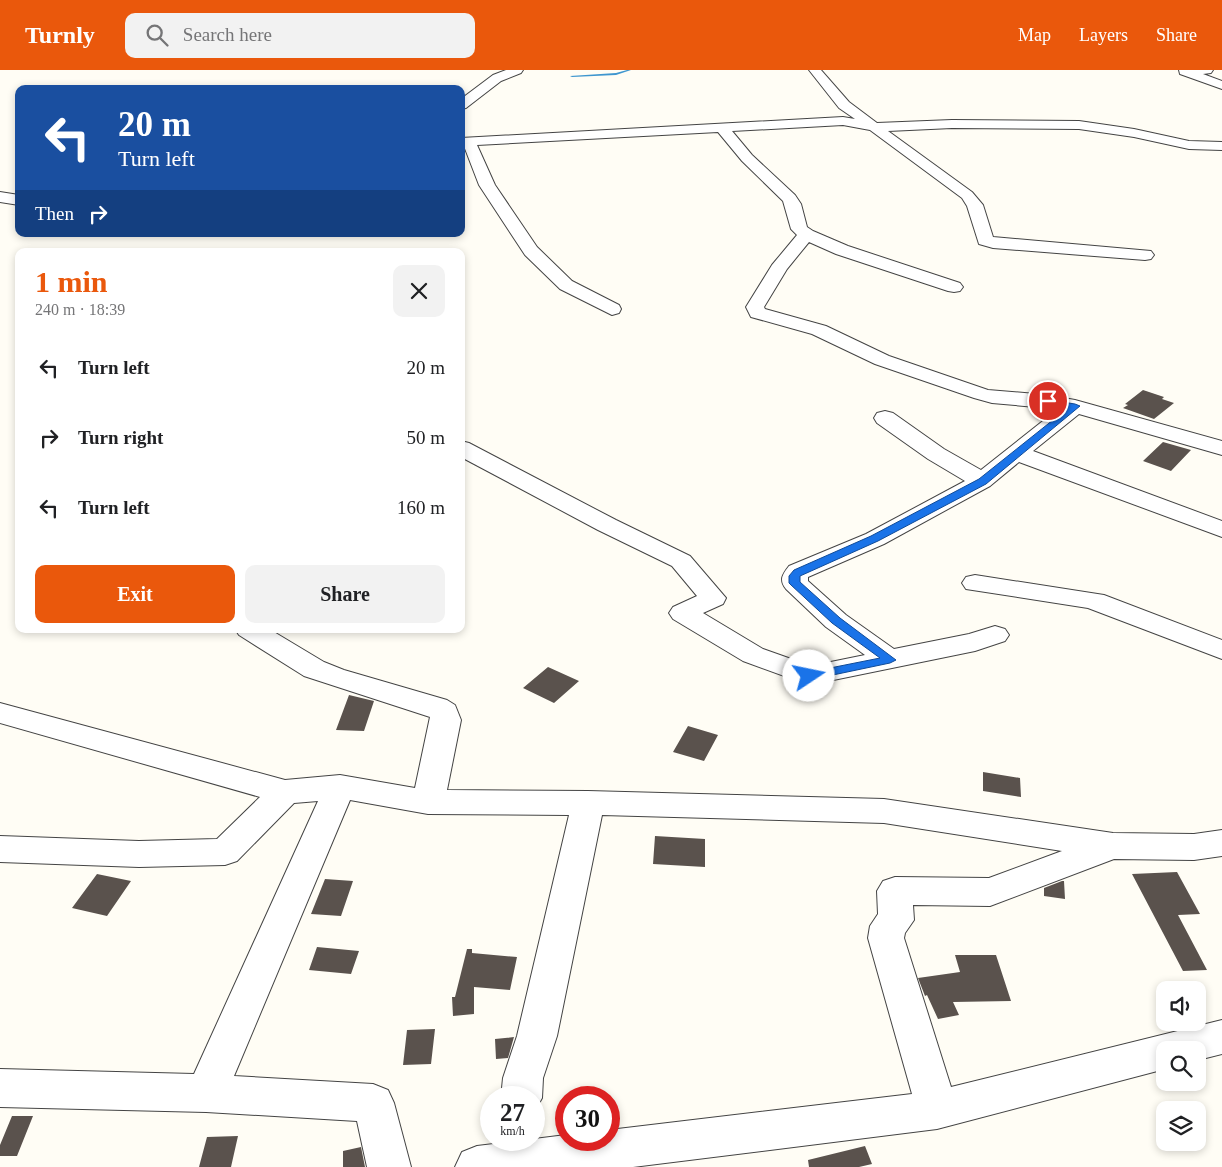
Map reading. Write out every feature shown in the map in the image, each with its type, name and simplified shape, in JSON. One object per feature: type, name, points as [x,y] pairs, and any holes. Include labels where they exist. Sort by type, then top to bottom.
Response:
[{"type":"street","points":[[465,102],[497,78],[517,70]]},
{"type":"street","points":[[815,70],[844,105],[850,118]]},
{"type":"street","points":[[1208,70],[1184,71],[1222,85]]},
{"type":"street","points":[[612,309],[566,285],[531,250],[487,186],[465,142],[850,118],[873,126],[967,195],[974,206],[985,240],[993,243],[1145,255]]},
{"type":"street","points":[[873,126],[952,124],[1078,125],[1134,133],[1189,145],[1222,146]]},
{"type":"street","points":[[721,127],[747,158],[789,198],[793,204],[799,229],[807,235],[842,250],[954,286]]},
{"type":"street","points":[[0,197],[15,199]]},
{"type":"street","points":[[807,235],[791,249],[782,262],[754,307],[758,313],[819,330],[882,360],[980,394],[992,397],[1048,401],[1075,406],[1222,448]]},
{"type":"street","points":[[890,660],[836,621],[795,583],[795,576],[798,572],[875,539],[982,482],[1075,406]]},
{"type":"street","points":[[885,418],[936,454],[982,482]]},
{"type":"street","points":[[465,450],[606,525],[681,561],[713,598],[683,613],[753,655],[809,676],[976,642],[995,635]]},
{"type":"street","points":[[1016,453],[1222,530]]},
{"type":"street","points":[[976,583],[1094,601],[1222,650]]},
{"type":"street","points":[[256,633],[314,669],[436,707],[444,712],[446,720],[428,802]]},
{"type":"street","points":[[0,713],[285,792],[340,787],[428,802],[588,803],[884,811],[1113,846],[1194,847],[1222,843]]},
{"type":"street","points":[[206,1093],[340,787]]},
{"type":"street","points":[[0,849],[139,854],[225,852],[285,792]]},
{"type":"street","points":[[522,1086],[523,1078],[537,1036],[588,803]]},
{"type":"street","points":[[938,1110],[886,938],[888,926],[896,920],[895,891],[990,892],[1113,846]]},
{"type":"street","points":[[1206,1041],[1222,1037]]},
{"type":"street","points":[[545,1148],[938,1110],[1156,1053]]},
{"type":"street","points":[[0,1088],[206,1093],[373,1103],[389,1167]]},
{"type":"street","points":[[477,1167],[520,1151]]},
{"type":"building","points":[[1143,390],[1164,397],[1162,399],[1174,403],[1154,419],[1123,408],[1128,405],[1125,404]]},
{"type":"building","points":[[1163,442],[1191,450],[1171,471],[1143,461]]},
{"type":"building","points":[[548,667],[579,681],[554,703],[523,688]]},
{"type":"building","points":[[349,695],[374,701],[364,731],[336,730]]},
{"type":"building","points":[[688,726],[718,735],[704,761],[673,752]]},
{"type":"building","points":[[983,772],[1020,778],[1021,797],[983,791]]},
{"type":"building","points":[[655,836],[705,839],[705,867],[653,864]]},
{"type":"building","points":[[1177,872],[1200,914],[1178,915],[1207,970],[1183,971],[1132,874]]},
{"type":"building","points":[[97,874],[131,881],[107,916],[72,908]]},
{"type":"building","points":[[325,879],[353,881],[341,916],[311,914]]},
{"type":"building","points":[[1064,881],[1065,899],[1044,896],[1044,888]]},
{"type":"building","points":[[317,947],[359,951],[351,974],[309,970]]},
{"type":"building","points":[[467,949],[472,949],[472,953],[517,957],[510,990],[474,987],[474,1014],[453,1016],[452,997],[455,997]]},
{"type":"building","points":[[955,955],[996,955],[1011,1001],[953,1002],[959,1015],[938,1019],[927,995],[925,996],[918,978],[960,972]]},
{"type":"building","points":[[435,1029],[431,1064],[403,1065],[407,1030]]},
{"type":"building","points":[[514,1037],[508,1058],[496,1059],[495,1039]]},
{"type":"building","points":[[12,1116],[33,1116],[17,1156],[0,1156],[0,1145]]},
{"type":"building","points":[[238,1136],[231,1167],[199,1167],[207,1137]]},
{"type":"building","points":[[865,1146],[872,1164],[859,1167],[809,1167],[808,1160]]},
{"type":"building","points":[[361,1147],[365,1167],[343,1167],[343,1151]]},
{"type":"waterway","points":[[572,76],[616,74],[630,70]]},
{"type":"route","points":[[809,676],[890,660],[836,621],[795,583],[794,578],[798,572],[875,539],[982,482],[1075,406],[1048,401]]}]
